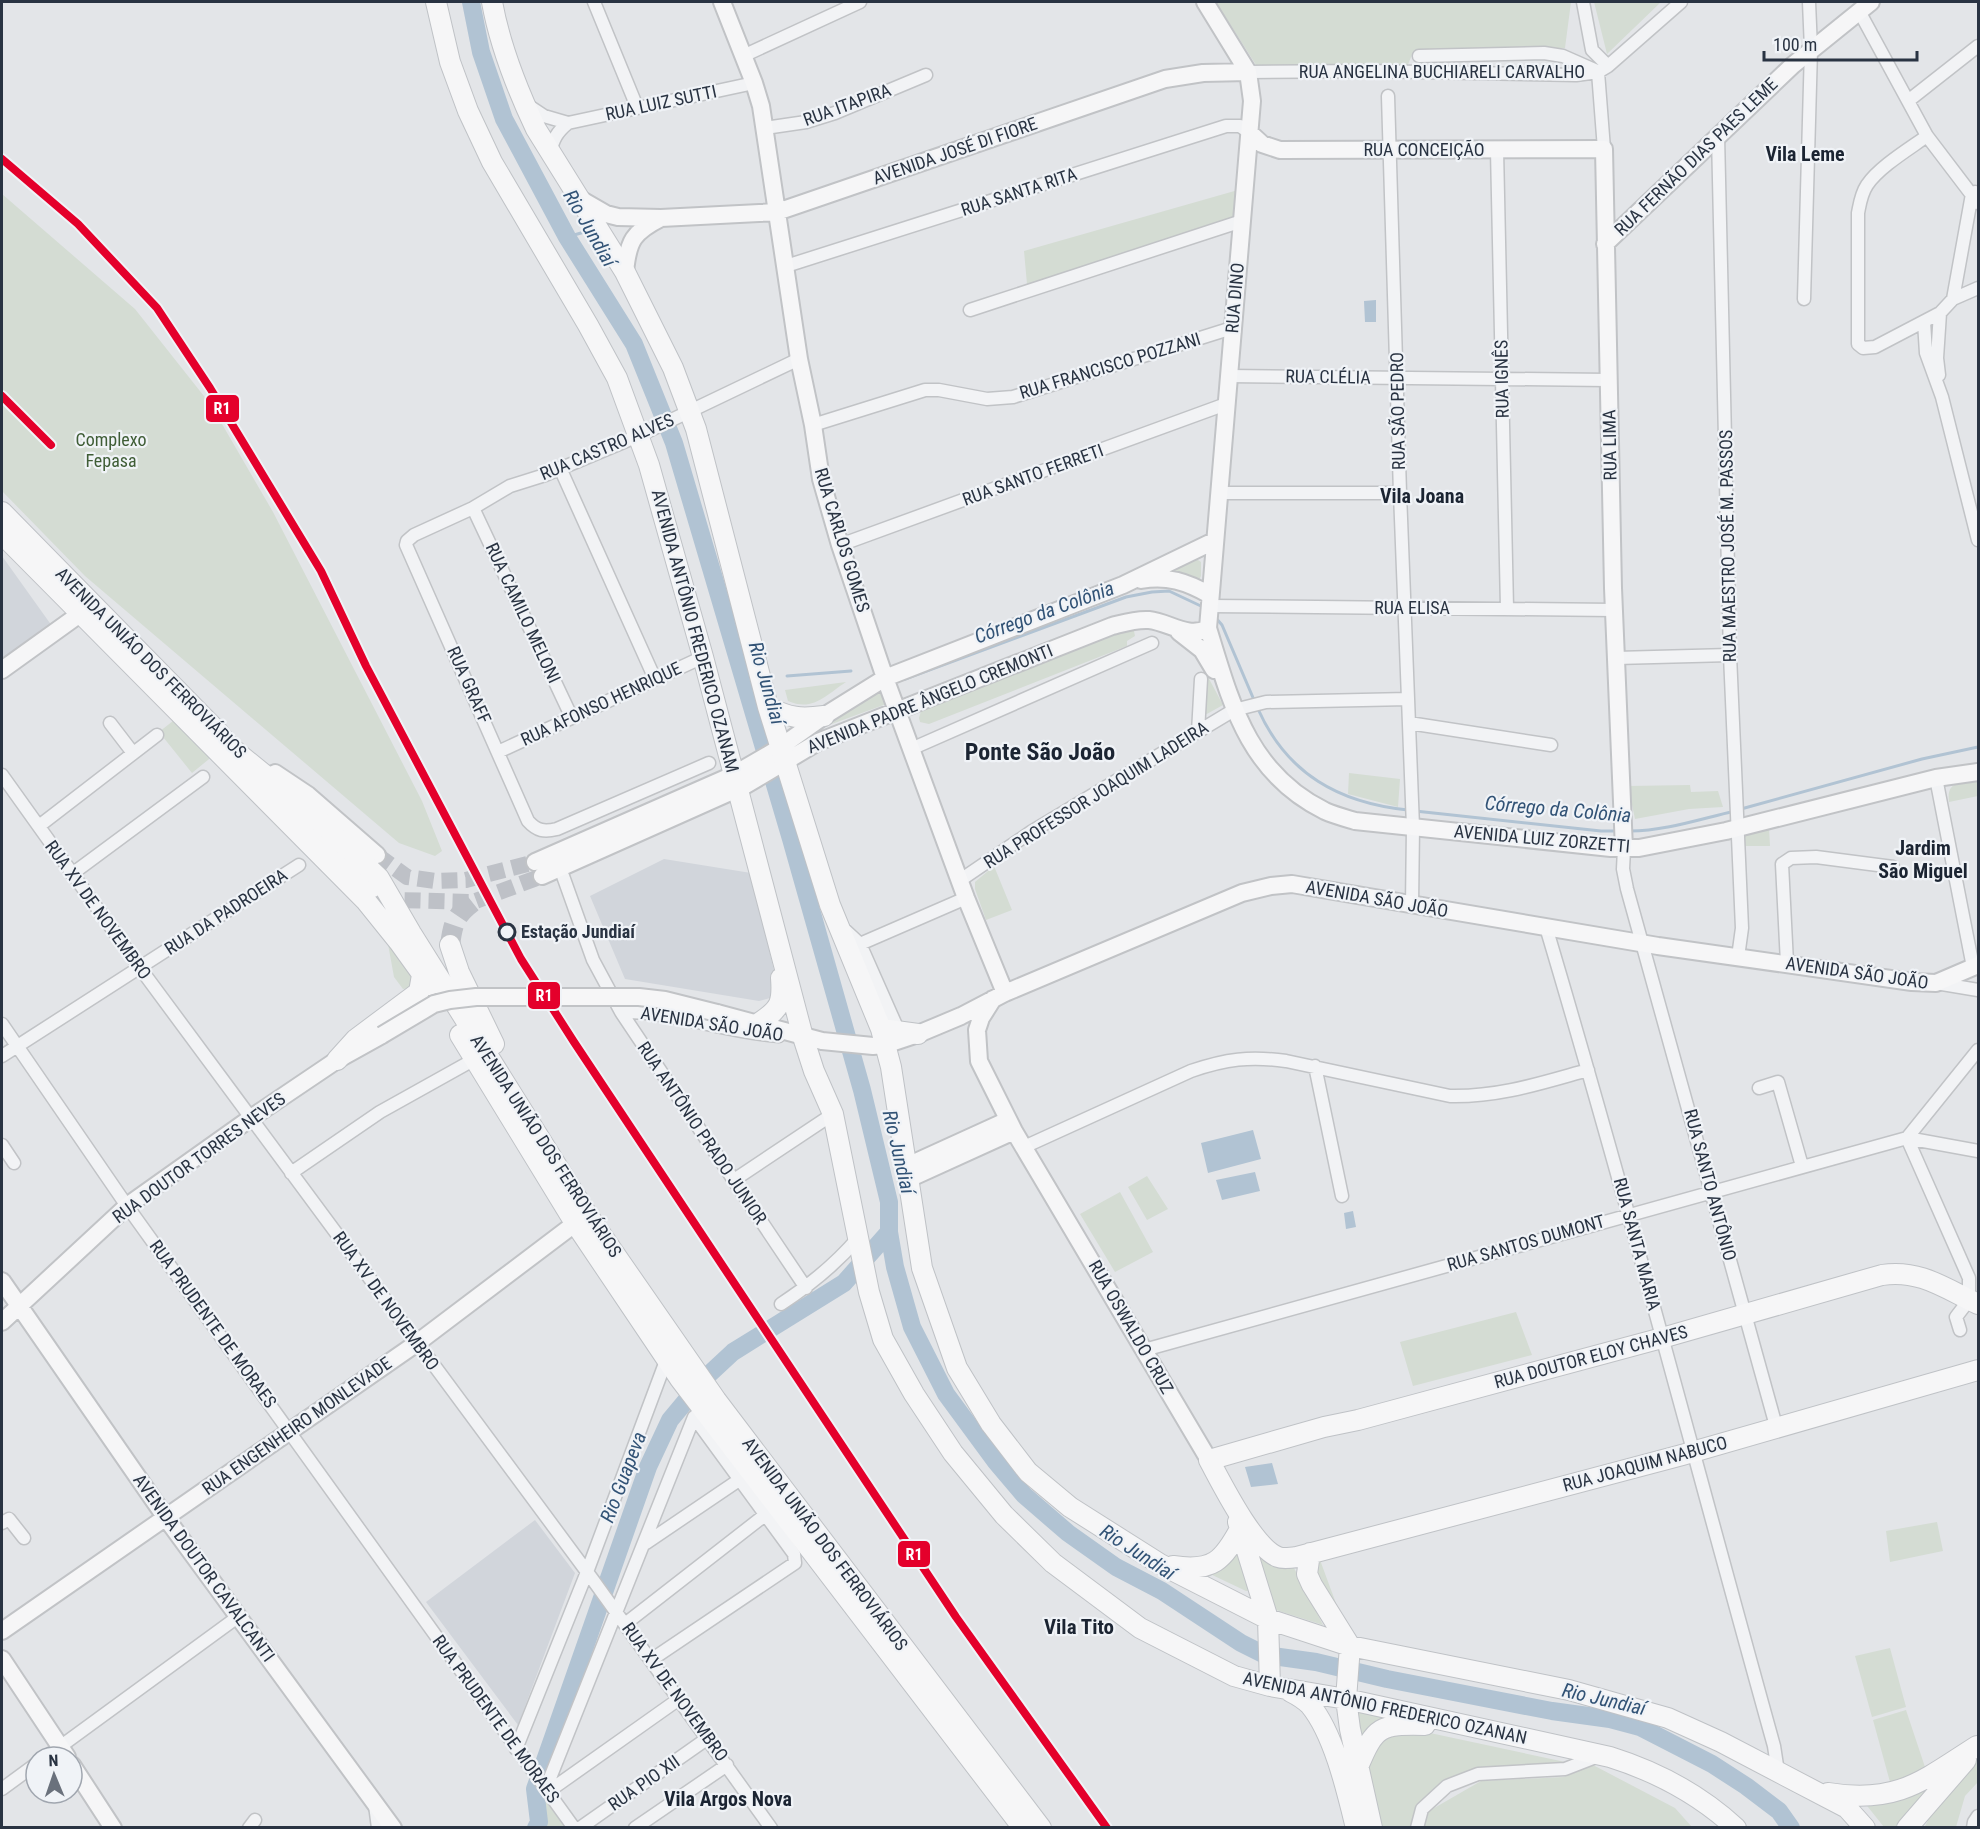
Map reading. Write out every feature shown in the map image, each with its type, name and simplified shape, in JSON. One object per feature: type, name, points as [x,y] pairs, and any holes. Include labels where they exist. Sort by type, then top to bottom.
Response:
[{"type":"main road","name":"AVENIDA ANTÔNIO FREDERICO OZANAM","points":[[436,2],[450,62],[468,111],[492,162],[588,324],[643,434],[649,465],[740,779],[779,952],[812,1039],[814,1071],[832,1114],[869,1292]]},
{"type":"main road","points":[[492,2],[506,55],[523,102],[550,153],[626,272],[673,368],[685,414],[712,487],[780,756],[830,905],[891,1037],[891,1067],[922,1268],[957,1368],[991,1424],[1028,1472],[1070,1507],[1160,1564],[1269,1628],[1350,1649],[1569,1690],[1668,1718],[1721,1742],[1847,1808],[1865,1827]]},
{"type":"main road","name":"RUA CARLOS GOMES","points":[[722,2],[754,83],[765,128],[799,359],[813,425],[821,479],[840,545],[885,678],[966,898],[999,996]]},
{"type":"main road","name":"RUA DINO","points":[[1205,2],[1248,72],[1252,101],[1208,612]]},
{"type":"main road","name":"RUA FERNÃO DIAS PAES LEME","points":[[1605,244],[1811,48],[1865,6]]},
{"type":"main road","name":"AVENIDA JOSÉ DI FIORE","points":[[579,198],[606,214],[627,217],[661,218],[777,212],[1165,79],[1203,73],[1248,72]]},
{"type":"main road","name":"RUA CONCEIÇÃO","points":[[1250,133],[1262,144],[1273,149],[1604,149]]},
{"type":"main road","name":"RUA LIMA","points":[[1604,149],[1614,610],[1624,845]]},
{"type":"main road","points":[[626,272],[627,217]]},
{"type":"main road","points":[[627,251],[637,234],[645,226],[661,218]]},
{"type":"main road","name":"AVENIDA UNIÃO DOS FERROVIÁRIOS","points":[[2,512],[87,609],[238,772],[366,901],[399,942],[435,992],[475,1059],[687,1373],[705,1404],[1023,1827]]},
{"type":"main road","name":"AVENIDA UNIÃO DOS FERROVIÁRIOS","points":[[2,534],[87,609],[218,732],[228,745],[309,811],[379,878],[411,933],[542,1140],[581,1219],[668,1358],[687,1373]]},
{"type":"main road","name":"AVENIDA PADRE ÂNGELO CREMONTI","points":[[780,756],[824,716],[885,678],[1123,585],[1214,541]]},
{"type":"main road","name":"AVENIDA PADRE ÂNGELO CREMONTI","points":[[538,869],[740,779],[780,756],[1112,626],[1149,620],[1195,633],[1208,612],[1193,585],[1175,579],[1159,577],[1123,585]]},
{"type":"main road","points":[[2,670],[87,609]]},
{"type":"main road","name":"AVENIDA LUIZ ZORZETTI","points":[[1208,612],[1227,689],[1240,708],[1253,746],[1267,766],[1282,784],[1299,796],[1327,812],[1355,820],[1413,822],[1624,845],[1680,842],[1738,823],[1936,778],[1978,772]]},
{"type":"main road","name":"AVENIDA PADRE ÂNGELO CREMONTI","points":[[1162,623],[1192,640],[1202,650],[1227,689]]},
{"type":"main road","points":[[768,707],[787,716],[801,719],[824,716]]},
{"type":"main road","points":[[218,732],[247,755],[308,795],[377,855]]},
{"type":"main road","points":[[238,772],[257,781],[297,815],[373,889]]},
{"type":"main road","name":"AVENIDA SÃO JOÃO","points":[[382,1035],[434,1004],[450,1000],[476,997],[639,997],[665,1000],[759,1023],[812,1039],[891,1037],[961,1016],[999,996],[1242,893],[1271,886],[1296,885],[1643,943],[1912,982],[1936,983]]},
{"type":"main road","points":[[450,945],[459,972],[542,1140]]},
{"type":"main road","points":[[759,1023],[780,1005],[782,996],[779,952]]},
{"type":"main road","points":[[1936,983],[1976,966]]},
{"type":"main road","points":[[338,1060],[356,1039],[419,992],[422,975]]},
{"type":"main road","name":"RUA OSWALDO CRUZ","points":[[999,996],[985,1010],[977,1030],[979,1061],[1011,1126],[1209,1460],[1231,1502],[1262,1544],[1271,1552],[1284,1558],[1310,1553]]},
{"type":"main road","name":"RUA DOUTOR TORRES NEVES","points":[[2,1322],[128,1206],[250,1118],[338,1060],[382,1035]]},
{"type":"main road","points":[[908,1173],[913,1177],[1011,1126]]},
{"type":"main road","name":"RUA ENGENHEIRO MONLEVADE","points":[[2,1631],[417,1343],[581,1219]]},
{"type":"main road","name":"RUA DOUTOR ELOY CHAVES","points":[[1209,1460],[1230,1452],[1358,1420],[1745,1315],[1841,1286],[1896,1273],[1909,1273],[1926,1278],[1974,1302]]},
{"type":"main road","name":"AVENIDA DOUTOR CAVALCANTI","points":[[2,1281],[166,1518],[393,1827]]},
{"type":"main road","name":"AVENIDA ANTÔNIO FREDERICO OZANAN","points":[[869,1292],[883,1339],[914,1394],[953,1453],[1004,1515],[1053,1563],[1140,1628],[1234,1676],[1346,1691],[1470,1725],[1602,1755],[1640,1767],[1667,1779],[1716,1809],[1736,1827]]},
{"type":"main road","name":"RUA JOAQUIM NABUCO","points":[[1310,1553],[1693,1451],[1978,1370]]},
{"type":"main road","name":"AVENIDA UNIÃO DOS FERROVIÁRIOS","points":[[705,1404],[1041,1827]]},
{"type":"main road","points":[[1231,1502],[1241,1527],[1269,1628],[1275,1682],[1309,1705],[1355,1780],[1372,1827]]},
{"type":"main road","points":[[1160,1564],[1201,1568],[1223,1557],[1241,1527]]},
{"type":"main road","points":[[1310,1553],[1307,1574],[1350,1649],[1346,1691],[1355,1780],[1356,1827]]},
{"type":"main road","points":[[2,1659],[58,1745]]},
{"type":"main road","points":[[1355,1780],[1369,1740],[1382,1729],[1393,1725],[1470,1725]]},
{"type":"main road","points":[[1813,1791],[1850,1796],[1883,1795],[1921,1781],[1978,1746]]},
{"type":"main road","points":[[1912,1824],[1978,1746]]},
{"type":"main road","points":[[84,1783],[113,1827]]},
{"type":"street","points":[[594,2],[637,107]]},
{"type":"street","points":[[743,56],[860,2]]},
{"type":"street","points":[[1583,2],[1592,50],[1603,69],[1681,2]]},
{"type":"street","points":[[1804,299],[1811,48],[1809,2]]},
{"type":"street","points":[[1865,6],[1908,101],[1927,136],[1976,196],[1953,299]]},
{"type":"street","points":[[1908,101],[1978,46]]},
{"type":"street","name":"RUA ANGELINA BUCHIARELI CARVALHO","points":[[1419,57],[1544,53],[1563,56],[1603,69]]},
{"type":"street","name":"RUA ANGELINA BUCHIARELI CARVALHO","points":[[1248,72],[1366,71],[1576,75],[1603,69]]},
{"type":"street","name":"RUA LIMA","points":[[1603,69],[1604,149]]},
{"type":"street","name":"RUA ITAPIRA","points":[[765,128],[806,122],[926,75]]},
{"type":"street","name":"RUA LUIZ SUTTI","points":[[568,123],[754,83]]},
{"type":"street","name":"RUA SÃO PEDRO","points":[[1388,96],[1413,822],[1412,905]]},
{"type":"street","points":[[523,102],[544,116],[568,123]]},
{"type":"street","points":[[550,153],[553,139],[568,123]]},
{"type":"street","name":"RUA SANTA RITA","points":[[786,267],[1226,126],[1240,126],[1250,133]]},
{"type":"street","name":"RUA MAESTRO JOSÉ M. PASSOS","points":[[1718,136],[1730,655],[1742,928],[1738,957]]},
{"type":"street","points":[[1927,136],[1877,174],[1867,184],[1861,196],[1858,213],[1858,344],[1869,349],[1924,322],[1940,313],[1953,299],[1978,288]]},
{"type":"street","name":"RUA IGNÊS","points":[[1497,150],[1508,608]]},
{"type":"street","points":[[970,310],[1242,221]]},
{"type":"street","points":[[1940,313],[1937,357],[1942,397]]},
{"type":"street","points":[[1924,322],[1926,353],[1942,397],[1978,540]]},
{"type":"street","name":"RUA FRANCISCO POZZANI","points":[[813,425],[925,390],[939,390],[987,399],[1013,397],[1232,328]]},
{"type":"street","name":"RUA CASTRO ALVES","points":[[414,535],[473,508],[510,486],[545,475],[643,434],[799,359]]},
{"type":"street","name":"RUA CLÉLIA","points":[[1228,376],[1608,380]]},
{"type":"street","name":"RUA SANTO FERRETI","points":[[840,545],[1226,404]]},
{"type":"street","points":[[561,468],[656,679]]},
{"type":"street","points":[[1220,493],[1400,493]]},
{"type":"street","name":"RUA CAMILO MELONI","points":[[473,508],[572,718]]},
{"type":"street","name":"RUA GRAFF","points":[[414,535],[407,541],[407,549],[528,821],[534,828],[544,832],[557,830],[709,763]]},
{"type":"street","name":"RUA ELISA","points":[[1208,612],[1404,608],[1614,610]]},
{"type":"street","points":[[912,749],[1152,643]]},
{"type":"street","points":[[1616,658],[1730,655]]},
{"type":"street","name":"RUA AFONSO HENRIQUE","points":[[498,752],[703,657]]},
{"type":"street","points":[[1198,732],[1201,679]]},
{"type":"street","points":[[1240,708],[1266,702],[1408,699]]},
{"type":"street","name":"RUA PROFESSOR JOAQUIM LADEIRA","points":[[959,881],[1031,832],[1240,708]]},
{"type":"street","points":[[110,723],[133,753]]},
{"type":"street","points":[[1409,723],[1551,745]]},
{"type":"street","points":[[39,826],[157,735]]},
{"type":"street","name":"RUA XV DE NOVEMBRO","points":[[2,775],[140,968],[590,1576],[771,1827]]},
{"type":"street","points":[[72,874],[203,777]]},
{"type":"street","points":[[1936,778],[1976,966]]},
{"type":"street","points":[[1624,845],[1623,869],[1643,943]]},
{"type":"street","points":[[1787,963],[1782,864],[1791,858],[1816,857],[1893,867]]},
{"type":"street","name":"RUA DA PADROEIRA","points":[[2,1056],[299,865]]},
{"type":"street","name":"RUA ANTÔNIO PRADO JUNIOR","points":[[562,876],[592,960],[621,1012],[807,1288]]},
{"type":"street","points":[[860,944],[966,898]]},
{"type":"street","points":[[830,905],[845,930],[853,940],[860,944],[891,1037]]},
{"type":"street","name":"RUA SANTA MARIA","points":[[1546,927],[1629,1214],[1774,1746],[1778,1772]]},
{"type":"street","name":"RUA SANTO ANTÔNIO","points":[[1643,943],[1776,1426]]},
{"type":"street","name":"AVENIDA SÃO JOÃO","points":[[1936,983],[1978,990]]},
{"type":"street","name":"AVENIDA SÃO JOÃO","points":[[621,1012],[646,1012],[739,1031],[812,1039]]},
{"type":"street","name":"RUA PRUDENTE DE MORAES","points":[[2,1024],[128,1206],[574,1827]]},
{"type":"street","points":[[1960,1330],[1956,1317],[1974,1302],[1969,1278],[1907,1138],[1978,1050]]},
{"type":"street","points":[[1024,1147],[1191,1071],[1217,1062],[1239,1058],[1261,1057],[1315,1066],[1450,1096],[1474,1097],[1498,1094],[1588,1070]]},
{"type":"street","points":[[291,1173],[380,1112],[475,1059]]},
{"type":"street","points":[[1315,1066],[1342,1196]]},
{"type":"street","points":[[1760,1088],[1779,1082],[1802,1166]]},
{"type":"street","points":[[734,1180],[832,1114]]},
{"type":"street","name":"RUA SANTOS DUMONT","points":[[1144,1350],[1907,1138],[1978,1151]]},
{"type":"street","points":[[3,1150],[14,1163]]},
{"type":"street","points":[[781,1304],[807,1288],[860,1246]]},
{"type":"street","points":[[520,1753],[590,1576],[668,1358]]},
{"type":"street","points":[[651,1660],[795,1563],[794,1554],[739,1480],[705,1404]]},
{"type":"street","points":[[545,1787],[614,1609],[646,1543],[705,1404]]},
{"type":"street","points":[[646,1543],[739,1480]]},
{"type":"street","points":[[625,1624],[765,1515]]},
{"type":"street","points":[[2,1523],[9,1519],[24,1538]]},
{"type":"street","points":[[72,1745],[238,1616]]},
{"type":"street","points":[[545,1787],[679,1699]]},
{"type":"street","name":"RUA PIO XII","points":[[580,1827],[708,1738]]},
{"type":"street","points":[[1417,1827],[1422,1809],[1447,1786],[1478,1774],[1565,1769],[1602,1755]]},
{"type":"street","points":[[634,1827],[727,1765]]},
{"type":"street","points":[[2,1789],[24,1773]]},
{"type":"street","points":[[374,1801],[378,1827]]},
{"type":"street","points":[[1973,1827],[1978,1816]]},
{"type":"shaded area","points":[[2,556],[52,626],[2,659]]},
{"type":"shaded area","points":[[664,859],[751,873],[775,975],[770,998],[759,1001],[625,979],[590,896]]},
{"type":"shaded area","points":[[535,1520],[575,1573],[518,1725],[426,1602]]},
{"type":"green space","points":[[1216,2],[1571,2],[1565,48],[1413,52],[1407,67],[1256,65]]},
{"type":"green space","points":[[1594,2],[1661,2],[1607,54]]},
{"type":"green space","points":[[1238,190],[1236,219],[1027,284],[1024,251]]},
{"type":"green space","name":"Complexo Fepasa","points":[[2,194],[135,309],[211,405],[273,512],[422,801],[442,851],[435,856],[399,843],[85,576],[2,491]]},
{"type":"green space","points":[[1195,558],[1201,562],[1199,580],[1170,572],[1172,567]]},
{"type":"green space","points":[[1127,629],[1134,631],[1135,636],[1127,641],[1127,646],[929,724],[920,722],[921,711]]},
{"type":"green space","points":[[1207,675],[1223,705],[1205,715]]},
{"type":"green space","points":[[846,682],[819,701],[805,704],[788,701],[785,690]]},
{"type":"green space","points":[[883,689],[889,703],[810,732]]},
{"type":"green space","points":[[178,717],[214,755],[192,773],[159,732]]},
{"type":"green space","points":[[1349,773],[1400,779],[1398,807],[1348,794]]},
{"type":"green space","points":[[1978,781],[1978,796],[1949,802],[1950,790],[1953,786]]},
{"type":"green space","points":[[1690,785],[1691,792],[1718,791],[1723,807],[1689,809],[1635,819],[1628,786]]},
{"type":"green space","points":[[1769,828],[1770,846],[1745,846],[1744,829]]},
{"type":"green space","points":[[994,866],[1012,910],[986,920],[975,889],[975,882]]},
{"type":"green space","points":[[388,944],[413,973],[411,988],[403,989],[394,977]]},
{"type":"green space","points":[[1147,1176],[1168,1209],[1147,1220],[1128,1187]]},
{"type":"green space","points":[[1120,1192],[1153,1252],[1115,1272],[1080,1214]]},
{"type":"green space","points":[[1516,1312],[1532,1355],[1413,1386],[1400,1342]]},
{"type":"green space","points":[[1937,1522],[1943,1551],[1890,1562],[1886,1531]]},
{"type":"green space","points":[[1250,1542],[1293,1566],[1323,1625],[1273,1609]]},
{"type":"green space","points":[[1238,1549],[1251,1590],[1246,1591],[1208,1573]]},
{"type":"green space","points":[[1320,1560],[1344,1625],[1314,1577],[1315,1563]]},
{"type":"green space","points":[[1890,1648],[1906,1707],[1872,1717],[1855,1656]]},
{"type":"green space","points":[[1350,1710],[1423,1722],[1394,1723],[1359,1756]]},
{"type":"green space","points":[[1906,1710],[1926,1770],[1890,1782],[1873,1720]]},
{"type":"green space","points":[[1416,1730],[1570,1763],[1477,1769],[1446,1781],[1413,1828],[1378,1827],[1362,1766],[1373,1742],[1392,1731]]},
{"type":"green space","points":[[1978,1758],[1978,1782],[1965,1796],[1956,1827],[1924,1828],[1935,1807]]},
{"type":"green space","points":[[1593,1765],[1675,1808],[1692,1827],[1424,1828],[1429,1811],[1481,1781],[1563,1777]]},
{"type":"green space","points":[[1948,1773],[1895,1827],[1884,1827],[1864,1802]]},
{"type":"green space","points":[[539,1793],[566,1827],[541,1827],[544,1820]]},
{"type":"water","points":[[1376,300],[1376,322],[1365,322],[1364,301]]},
{"type":"water","points":[[1253,1130],[1261,1159],[1208,1173],[1201,1143]]},
{"type":"water","points":[[1255,1172],[1260,1191],[1222,1200],[1216,1180]]},
{"type":"water","points":[[1353,1211],[1356,1227],[1346,1229],[1344,1213]]},
{"type":"water","points":[[1272,1463],[1278,1484],[1251,1487],[1245,1467]]},
{"type":"waterway","name":"Rio Jundiaí","points":[[471,2],[481,52],[504,119],[567,237],[634,344],[674,443],[791,839],[862,1090],[889,1202],[889,1232],[895,1267],[912,1327],[946,1394],[996,1462],[1024,1495],[1068,1533],[1116,1567],[1162,1591],[1241,1643],[1265,1655],[1316,1662],[1387,1679],[1552,1711],[1610,1719],[1640,1727],[1712,1764],[1746,1786],[1779,1811],[1791,1828]]},
{"type":"waterway","points":[[567,237],[588,231]]},
{"type":"waterway","name":"Córrego da Colônia","points":[[905,679],[1126,597],[1169,591],[1203,607]]},
{"type":"waterway","name":"Córrego da Colônia","points":[[1215,617],[1222,625],[1254,700]]},
{"type":"waterway","name":"Córrego da Colônia","points":[[787,676],[851,671]]},
{"type":"waterway","name":"Córrego da Colônia","points":[[1258,709],[1270,732],[1284,751],[1300,768],[1318,781],[1360,800],[1408,810]]},
{"type":"waterway","name":"Córrego da Colônia","points":[[1741,809],[1922,759],[1978,747]]},
{"type":"waterway","name":"Córrego da Colônia","points":[[1415,811],[1617,831]]},
{"type":"waterway","name":"Córrego da Colônia","points":[[1630,831],[1669,827],[1735,811]]},
{"type":"waterway","name":"Rio Guapeva","points":[[536,1828],[539,1822],[535,1789],[648,1467],[670,1420],[705,1378],[733,1352],[844,1283],[889,1232]]},
{"type":"tunnel","points":[[377,855],[407,877],[435,881],[466,880],[535,862]]},
{"type":"tunnel","points":[[382,893],[398,900],[473,902],[542,876]]},
{"type":"tunnel","points":[[450,945],[456,920],[473,902]]},
{"type":"transit line","name":"R1","points":[[2,159],[78,224],[157,308],[210,388],[321,571],[366,666],[521,959],[956,1617],[1107,1828]]},
{"type":"transit line","name":"R1","points":[[2,396],[51,445]]},
{"type":"place","name":"Estação Jundiaí","points":[[507,932]]},
{"type":"district","name":"Vila Leme","points":[[1805,154]]},
{"type":"district","name":"Vila Joana","points":[[1422,496]]},
{"type":"district","name":"Ponte São João","points":[[1040,752]]},
{"type":"district","name":"Jardim São Miguel","points":[[1923,860]]},
{"type":"district","name":"Vila Tito","points":[[1079,1627]]},
{"type":"district","name":"Vila Argos Nova","points":[[728,1799]]}]
